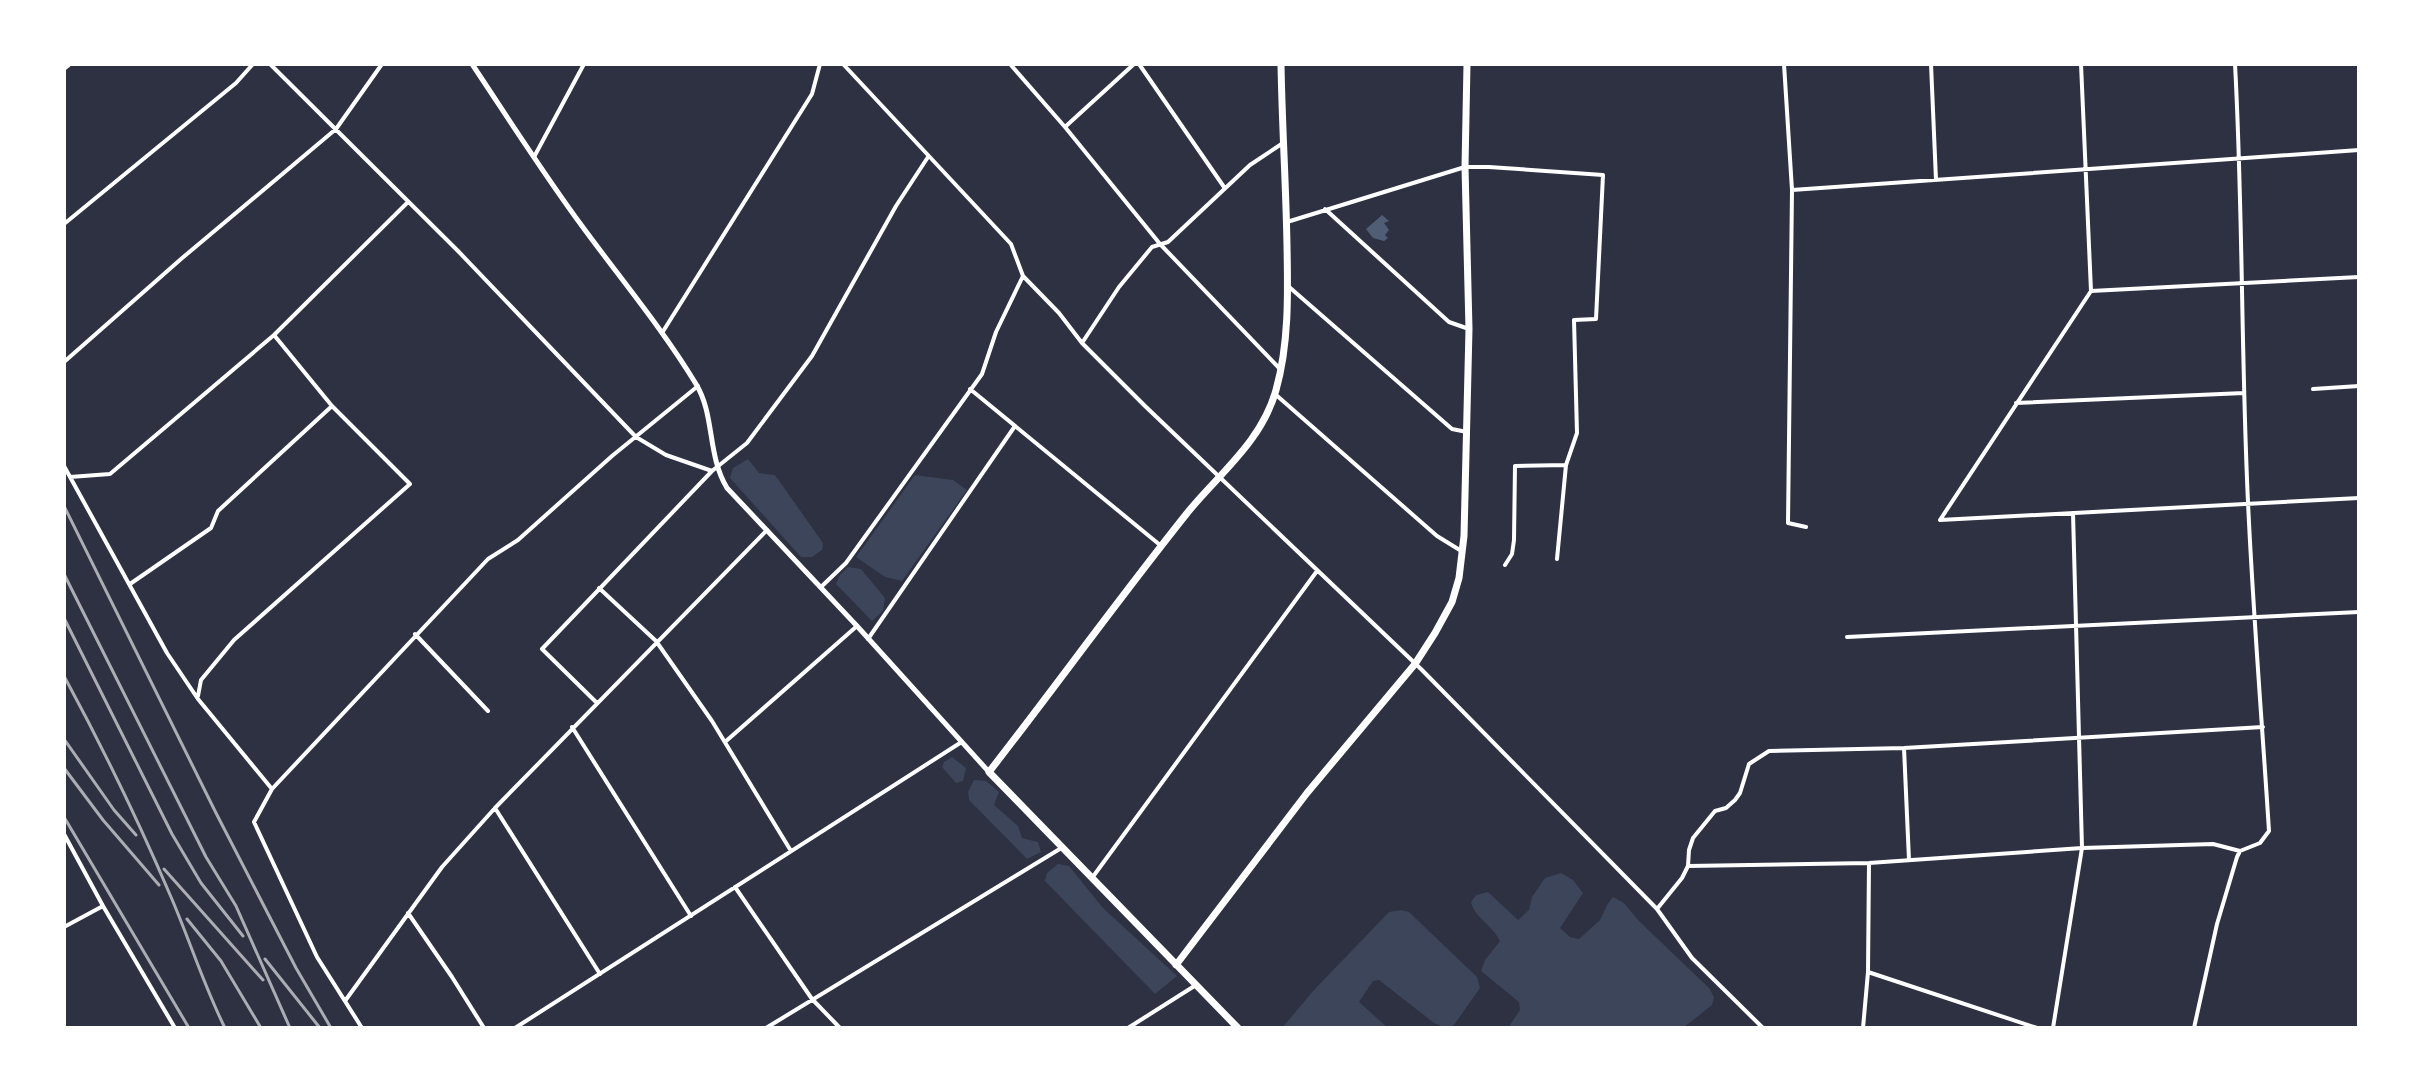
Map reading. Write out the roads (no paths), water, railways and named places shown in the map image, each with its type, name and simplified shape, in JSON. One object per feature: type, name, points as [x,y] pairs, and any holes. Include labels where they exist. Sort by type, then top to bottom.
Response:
[{"type":"main road","points":[[1238,1028],[989,772],[1162,546],[1242,454],[1262,424],[1275,394],[1281,370],[1288,286],[1281,64]]},
{"type":"main road","points":[[1176,965],[1307,793],[1415,664],[1452,602],[1464,552],[1469,329],[1465,167],[1467,64]]},
{"type":"street","points":[[64,69],[70,64]]},
{"type":"street","points":[[64,224],[236,83],[253,64]]},
{"type":"street","points":[[270,64],[636,437],[666,455],[714,469]]},
{"type":"street","points":[[64,362],[336,129],[382,64]]},
{"type":"street","points":[[472,64],[533,157],[698,386],[705,405],[714,469],[727,488],[989,772]]},
{"type":"street","points":[[533,157],[584,64]]},
{"type":"street","points":[[662,333],[812,94],[820,64]]},
{"type":"street","points":[[843,64],[1011,244],[1023,276],[1059,313],[1082,343],[1415,664],[1657,909],[1692,958],[1763,1028]]},
{"type":"street","points":[[1010,64],[1160,244],[1281,370]]},
{"type":"street","points":[[1065,127],[1137,64],[1224,187]]},
{"type":"street","points":[[1784,64],[1792,190],[1788,523],[1806,527]]},
{"type":"street","points":[[1931,64],[1936,180]]},
{"type":"street","points":[[2081,64],[2091,291],[1940,520],[2359,498]]},
{"type":"street","points":[[1688,866],[1869,863],[2082,848],[2213,844],[2240,851],[2260,843],[2269,831],[2248,504],[2235,64]]},
{"type":"street","points":[[1082,343],[1119,287],[1152,247],[1168,242],[1224,187],[1283,143]]},
{"type":"street","points":[[1792,190],[2359,150]]},
{"type":"street","points":[[597,703],[542,649],[714,469],[747,443],[812,356],[896,206],[928,157]]},
{"type":"street","points":[[1287,222],[1465,167],[1603,175],[1596,319],[1574,320],[1577,433],[1566,465],[1557,559]]},
{"type":"street","points":[[70,477],[110,474],[274,335],[408,202]]},
{"type":"street","points":[[1325,209],[1449,322],[1469,329]]},
{"type":"street","points":[[821,587],[846,563],[982,374],[996,332],[1023,276]]},
{"type":"street","points":[[2091,291],[2359,277]]},
{"type":"street","points":[[1288,286],[1452,429],[1467,432]]},
{"type":"street","points":[[198,699],[201,680],[234,640],[410,484],[332,406],[274,335]]},
{"type":"street","points":[[362,1028],[317,957],[254,822],[272,789],[488,559],[518,540],[698,386]]},
{"type":"street","points":[[2313,389],[2359,386]]},
{"type":"street","points":[[970,389],[1162,546]]},
{"type":"street","points":[[2016,403],[2244,393]]},
{"type":"street","points":[[1275,394],[1437,536],[1464,552]]},
{"type":"street","points":[[130,584],[211,528],[218,511],[332,406]]},
{"type":"street","points":[[868,639],[1015,426]]},
{"type":"street","points":[[1505,565],[1512,554],[1514,540],[1515,466],[1566,465]]},
{"type":"street","points":[[64,466],[167,653],[198,699],[272,789]]},
{"type":"street","points":[[2053,1028],[2082,848],[2073,513]]},
{"type":"street","points":[[345,1001],[442,867],[572,727],[767,530]]},
{"type":"street","points":[[1092,878],[1317,571]]},
{"type":"street","points":[[599,588],[656,641],[725,742],[791,851]]},
{"type":"street","points":[[1847,637],[2359,612]]},
{"type":"street","points":[[725,742],[857,626]]},
{"type":"street","points":[[415,634],[488,711]]},
{"type":"street","points":[[572,727],[691,916]]},
{"type":"street","points":[[1657,909],[1682,878],[1688,866],[1693,838],[1715,811],[1726,808],[1735,800],[1749,764],[1769,751],[1904,748],[2263,727]]},
{"type":"street","points":[[515,1028],[960,743]]},
{"type":"street","points":[[1904,748],[1909,860]]},
{"type":"street","points":[[495,808],[600,974]]},
{"type":"street","points":[[64,834],[175,1028]]},
{"type":"street","points":[[766,1028],[1063,847]]},
{"type":"street","points":[[2194,1028],[2217,924],[2240,851]]},
{"type":"street","points":[[1863,1028],[1868,972],[1869,863]]},
{"type":"street","points":[[735,887],[812,999],[840,1028]]},
{"type":"street","points":[[64,927],[103,906]]},
{"type":"street","points":[[408,913],[484,1028]]},
{"type":"street","points":[[1868,972],[2037,1028]]},
{"type":"street","points":[[1128,1028],[1196,985]]},
{"type":"railway","points":[[64,506],[216,813],[296,968],[331,1028]]},
{"type":"railway","points":[[64,574],[206,857],[236,906],[290,1028]]},
{"type":"railway","points":[[64,618],[172,834],[201,883],[243,936]]},
{"type":"railway","points":[[64,676],[146,841],[225,1028]]},
{"type":"railway","points":[[64,739],[114,810],[136,835]]},
{"type":"railway","points":[[64,768],[103,820],[159,885]]},
{"type":"railway","points":[[64,817],[189,1028]]},
{"type":"railway","points":[[164,869],[263,980]]},
{"type":"railway","points":[[187,919],[221,961],[261,1028]]},
{"type":"railway","points":[[265,959],[320,1028]]}]
